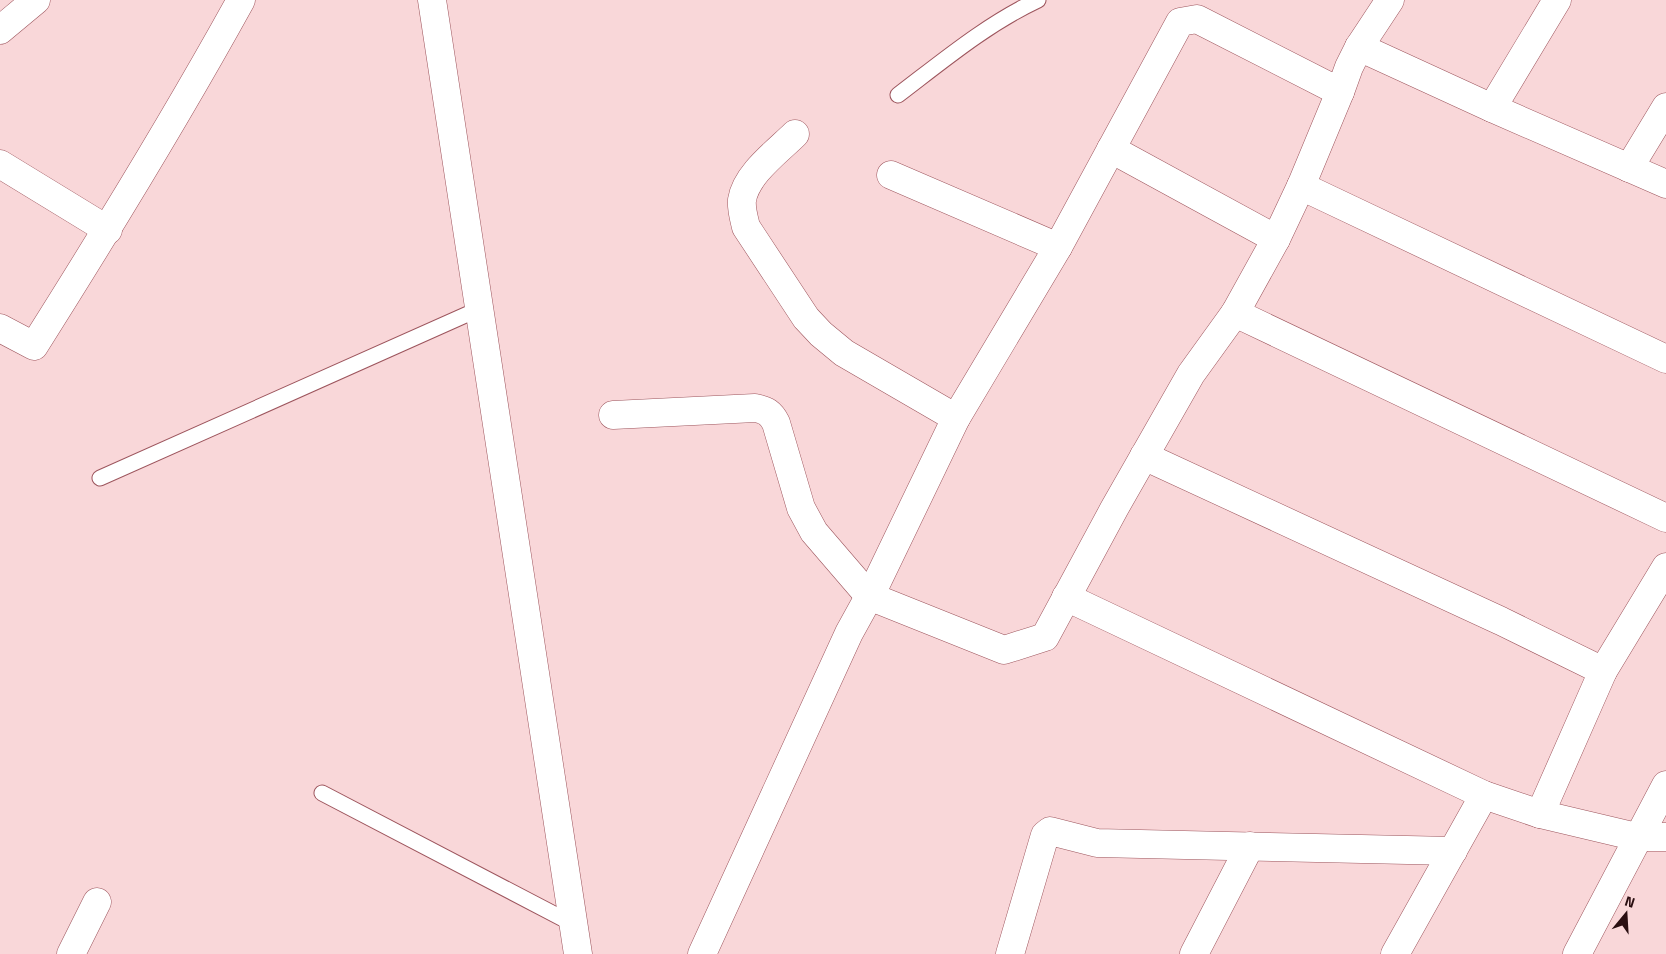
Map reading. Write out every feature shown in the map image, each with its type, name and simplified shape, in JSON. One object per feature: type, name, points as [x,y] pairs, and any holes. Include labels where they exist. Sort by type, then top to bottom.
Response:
[{"type":"street","points":[[0,30],[36,0]]},
{"type":"street","points":[[0,328],[34,346],[108,230],[196,83],[241,0]]},
{"type":"street","points":[[432,0],[578,954]]},
{"type":"street","points":[[613,415],[755,408],[764,410],[772,416],[776,423],[800,508],[806,520],[869,596],[1004,650],[1045,637],[1191,374],[1235,314],[1276,239],[1301,186],[1359,47],[1390,0]]},
{"type":"street","points":[[1492,108],[1557,0]]},
{"type":"street","points":[[702,954],[849,632],[869,596],[956,418],[1058,247],[1180,22],[1197,19],[1340,92]]},
{"type":"street","points":[[1359,47],[1492,108],[1666,184]]},
{"type":"street","points":[[1629,168],[1666,107]]},
{"type":"street","points":[[795,134],[752,177],[742,200],[746,227],[806,318],[821,334],[844,353],[956,418]]},
{"type":"street","points":[[1111,149],[1276,239]]},
{"type":"street","points":[[0,164],[108,230]]},
{"type":"street","points":[[891,175],[1058,247]]},
{"type":"street","points":[[1301,186],[1666,359]]},
{"type":"street","points":[[1235,314],[1666,518]]},
{"type":"street","points":[[1144,456],[1501,621],[1602,671]]},
{"type":"street","points":[[1540,814],[1602,671],[1666,567]]},
{"type":"street","points":[[1066,597],[1484,795],[1540,814],[1637,837],[1666,837]]},
{"type":"street","points":[[1577,954],[1666,785]]},
{"type":"street","points":[[1395,954],[1484,795]]},
{"type":"street","points":[[1010,954],[1046,832],[1054,831],[1097,843],[1453,851]]},
{"type":"street","points":[[1194,954],[1250,846]]},
{"type":"street","points":[[71,954],[97,902]]},
{"type":"lane","points":[[898,94],[988,27],[1012,12],[1038,0]]},
{"type":"lane","points":[[100,478],[479,310]]},
{"type":"lane","points":[[322,793],[573,924]]}]
